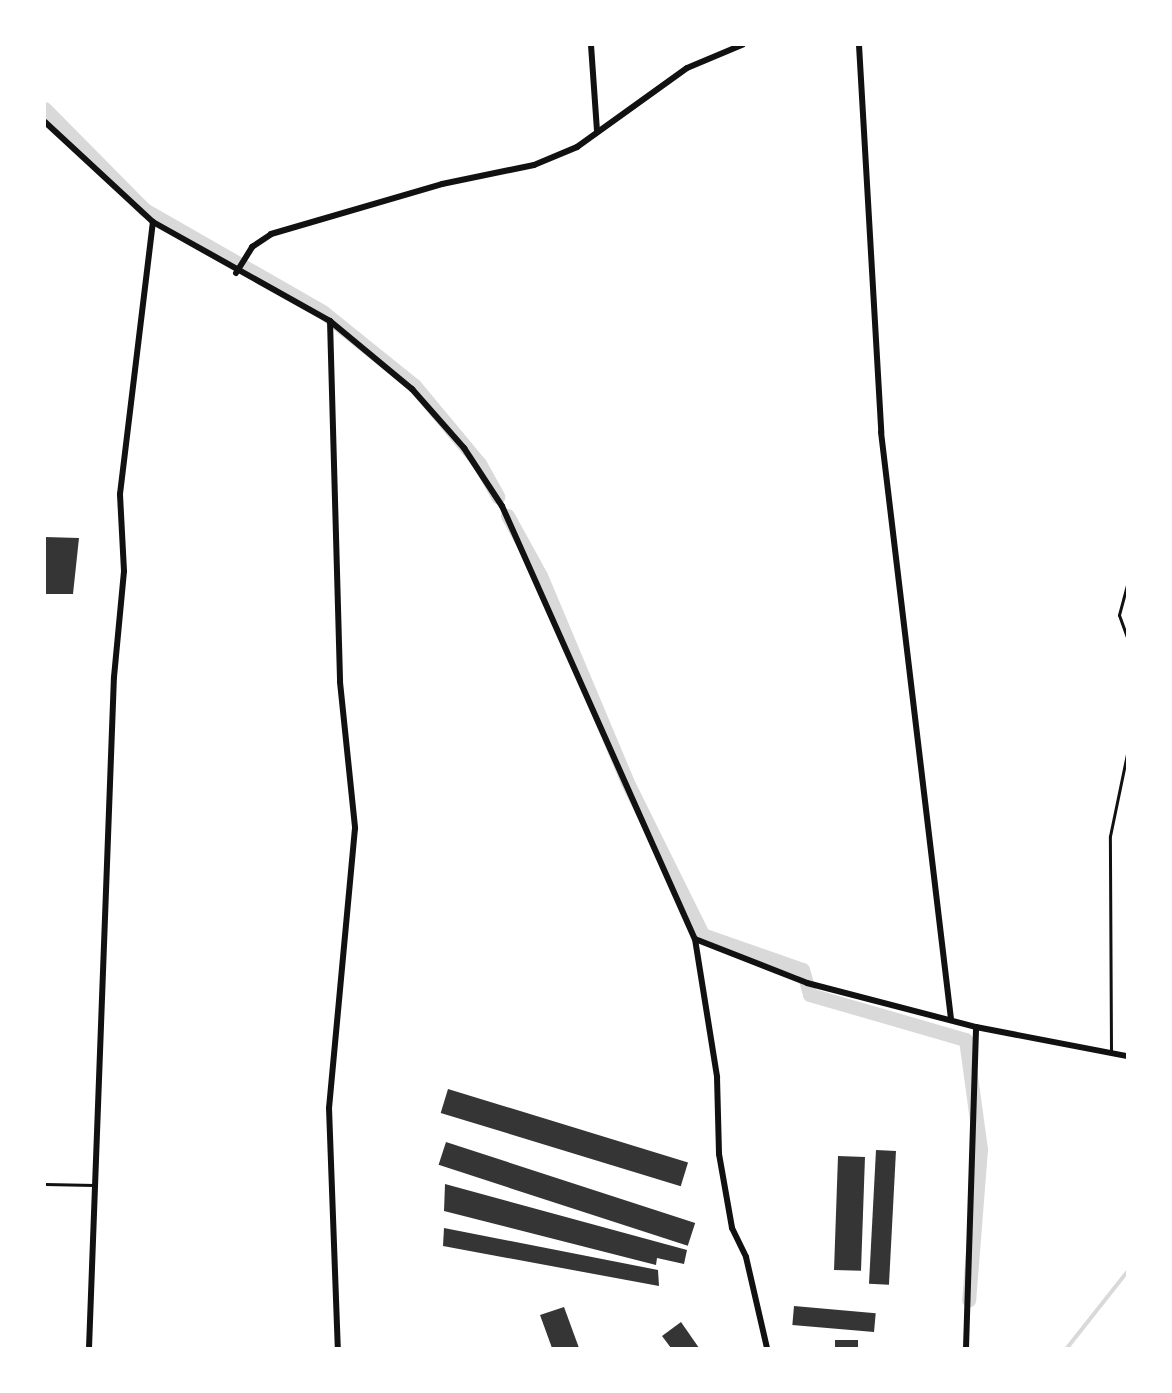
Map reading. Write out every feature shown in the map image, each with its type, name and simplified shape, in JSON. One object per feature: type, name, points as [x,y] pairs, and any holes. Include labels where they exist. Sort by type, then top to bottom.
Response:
[{"type":"street","points":[[591,45],[597,131]]},
{"type":"street","points":[[236,273],[252,247],[271,234],[442,184],[534,165],[577,147],[687,68],[742,45]]},
{"type":"street","points":[[859,45],[881,432],[951,1019]]},
{"type":"street","points":[[45,122],[153,222],[236,273],[330,321],[412,388],[464,448],[502,506],[695,939],[717,1077],[719,1154],[732,1228],[746,1257],[767,1348]]},
{"type":"street","points":[[89,1348],[114,688],[124,571],[120,494],[153,222]]},
{"type":"street","points":[[330,321],[340,682],[355,828],[329,1108],[338,1348]]},
{"type":"street","points":[[695,939],[807,983],[976,1027],[1111,1051],[1127,1056]]},
{"type":"street","points":[[966,1348],[976,1027]]},
{"type":"lane","points":[[1127,104],[1127,204]]},
{"type":"lane","points":[[1127,585],[1119,615],[1127,637]]},
{"type":"lane","points":[[1111,1051],[1110,836],[1127,754]]},
{"type":"lane","points":[[45,1184],[94,1185]]},
{"type":"building","points":[[45,537],[79,538],[73,594],[45,594]]},
{"type":"building","points":[[448,1089],[688,1162],[681,1186],[441,1113]]},
{"type":"building","points":[[446,1142],[695,1223],[688,1246],[439,1165]]},
{"type":"building","points":[[876,1150],[896,1151],[889,1285],[869,1284]]},
{"type":"building","points":[[838,1156],[865,1157],[861,1271],[834,1270]]},
{"type":"building","points":[[445,1184],[687,1250],[684,1264],[657,1258],[656,1265],[444,1211]]},
{"type":"building","points":[[444,1228],[658,1270],[659,1286],[443,1246]]},
{"type":"building","points":[[794,1306],[876,1313],[874,1332],[792,1325]]},
{"type":"building","points":[[564,1307],[579,1348],[552,1348],[540,1315]]},
{"type":"building","points":[[681,1322],[699,1348],[671,1348],[662,1336]]},
{"type":"building","points":[[835,1340],[858,1340],[858,1348],[835,1348]]},
{"type":"waterway","points":[[45,109],[145,210],[323,312],[415,386],[480,464],[498,497]]},
{"type":"waterway","points":[[508,516],[541,576],[627,781],[703,935],[803,970],[810,995],[966,1040],[981,1150],[969,1301]]},
{"type":"waterway","points":[[1067,1348],[1127,1272]]}]
